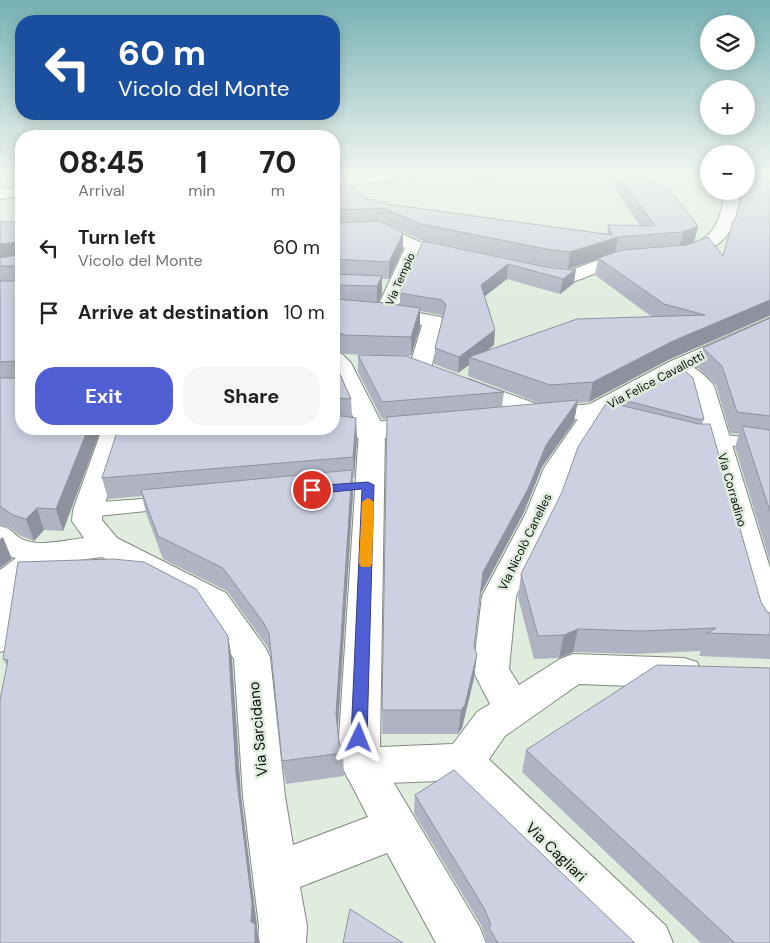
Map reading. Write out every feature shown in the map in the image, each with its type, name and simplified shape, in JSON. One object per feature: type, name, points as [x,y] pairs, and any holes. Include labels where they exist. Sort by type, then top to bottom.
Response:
[{"type":"street","points":[[527,270],[570,277],[615,260],[683,254],[708,244],[722,234],[728,216]]},
{"type":"street","points":[[340,232],[383,230],[415,246],[473,258]]},
{"type":"street","name":"Via Tempio","points":[[384,313],[387,286],[415,246]]},
{"type":"street","points":[[340,310],[384,313],[434,322],[426,371],[544,415]]},
{"type":"street","name":"Via Felice Cavallotti","points":[[604,415],[677,367],[770,324]]},
{"type":"street","points":[[345,361],[372,430],[359,486],[359,738],[362,766],[462,943]]},
{"type":"street","name":"Via Corradino","points":[[677,367],[702,386],[705,438],[770,624]]},
{"type":"street","points":[[500,419],[544,415],[604,415]]},
{"type":"street","name":"Via Nicolò Canelles","points":[[513,710],[491,671],[499,596],[541,513],[558,468],[604,415]]},
{"type":"street","points":[[340,428],[372,430],[448,424]]},
{"type":"street","points":[[0,536],[11,547],[43,554],[106,546],[88,516],[113,435]]},
{"type":"street","name":"Via Sarcidano","points":[[106,546],[214,602],[252,657],[264,796],[283,935]]},
{"type":"street","points":[[0,638],[2,585],[43,554]]},
{"type":"street","points":[[362,766],[464,762],[490,724],[574,669],[711,674]]},
{"type":"street","name":"Via Cagliari","points":[[464,762],[649,943]]},
{"type":"street","points":[[276,874],[396,828]]},
{"type":"lane","points":[[705,438],[770,445]]},
{"type":"lane","points":[[88,516],[184,501]]},
{"type":"building","points":[[402,216],[474,216],[612,235],[608,225],[655,226],[648,216],[690,216],[698,226],[683,232],[618,237],[570,252],[421,224]]},
{"type":"building","points":[[737,216],[770,216],[770,300],[673,341],[593,382],[550,385],[469,357],[577,319],[705,315],[664,304],[598,258],[622,250],[687,245],[708,237],[723,256],[733,221]]},
{"type":"building","points":[[380,221],[403,233],[389,262],[340,259],[340,223]]},
{"type":"building","points":[[0,222],[15,222],[15,242],[0,244]]},
{"type":"building","points":[[423,241],[546,267],[576,269],[563,279],[508,264],[481,285],[495,330],[459,357],[435,348],[446,305],[442,300],[400,293]]},
{"type":"building","points":[[15,255],[15,266],[0,266],[0,258]]},
{"type":"building","points":[[340,274],[382,276],[377,286],[340,285]]},
{"type":"building","points":[[0,281],[15,281],[15,361],[0,362]]},
{"type":"building","points":[[340,299],[420,308],[411,337],[345,335],[340,333]]},
{"type":"building","points":[[770,318],[770,416],[737,412],[722,366],[703,348]]},
{"type":"building","points":[[358,355],[406,356],[504,392],[382,402]]},
{"type":"building","points":[[680,367],[693,378],[704,419],[697,419],[620,399]]},
{"type":"building","points":[[340,374],[351,399],[340,398]]},
{"type":"building","points":[[0,378],[15,378],[15,435],[86,435],[56,509],[37,508],[26,519],[13,515],[0,506]]},
{"type":"building","points":[[578,400],[546,445],[528,489],[483,572],[474,647],[477,654],[465,705],[461,710],[382,710],[387,417]]},
{"type":"building","points":[[607,402],[699,424],[710,424],[761,602],[767,612],[770,613],[770,635],[707,633],[716,628],[641,631],[578,629],[564,635],[538,636],[521,574],[562,492],[578,447]]},
{"type":"building","points":[[340,416],[356,418],[353,457],[102,478],[116,435],[340,435]]},
{"type":"building","points":[[742,426],[770,430],[770,511]]},
{"type":"building","points":[[352,470],[336,714],[339,743],[343,753],[282,761],[269,633],[223,568],[158,536],[141,490]]},
{"type":"building","points":[[113,559],[144,562],[196,589],[228,636],[236,773],[252,904],[251,922],[255,924],[255,943],[0,943],[0,700],[8,660],[3,659],[18,562]]},
{"type":"building","points":[[657,665],[770,668],[770,943],[735,943],[526,750]]},
{"type":"building","points":[[454,770],[635,943],[498,943],[489,928],[491,925],[484,908],[415,795]]},
{"type":"building","points":[[350,909],[403,943],[343,943]]},
{"type":"slow traffic","points":[[365,563],[368,502]]},
{"type":"route","points":[[312,490],[368,485],[359,738]]}]
